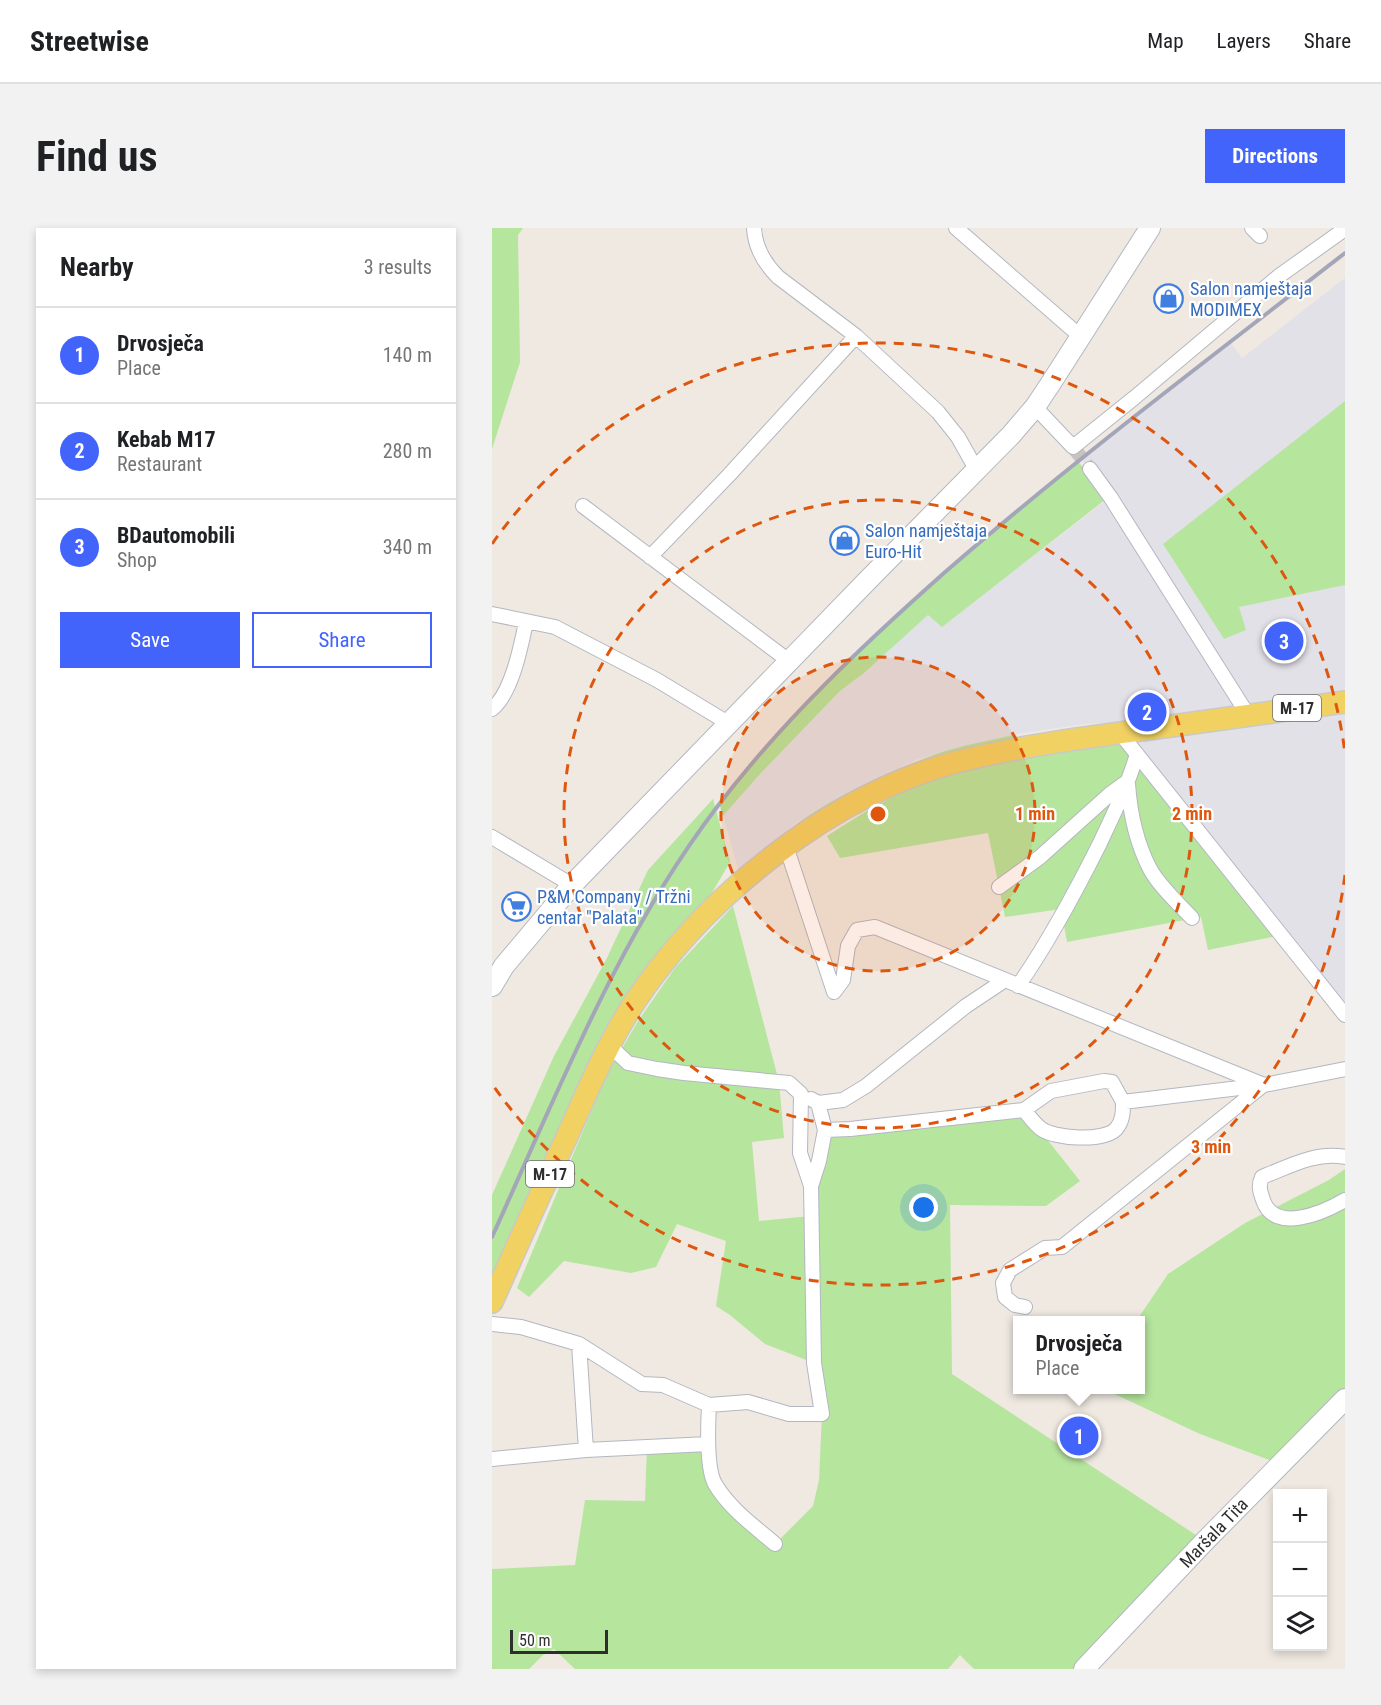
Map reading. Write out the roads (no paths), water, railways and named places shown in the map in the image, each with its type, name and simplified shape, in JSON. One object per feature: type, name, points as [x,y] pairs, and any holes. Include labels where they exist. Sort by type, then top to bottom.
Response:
[{"type":"main road","name":"M-17","points":[[492,1302],[591,1082],[609,1045],[633,1005],[673,951],[720,902],[786,846],[853,805],[915,776],[955,762],[1120,733],[1345,702]]},
{"type":"main road","points":[[492,1293],[508,1266]]},
{"type":"street","points":[[956,228],[1080,336]]},
{"type":"street","points":[[492,986],[504,966],[572,885],[1011,435],[1035,407],[1150,228]]},
{"type":"street","points":[[1035,407],[1072,447],[1279,276],[1345,229]]},
{"type":"street","points":[[757,231],[759,251],[767,266],[778,277],[856,336],[938,412],[958,437],[976,469]]},
{"type":"street","points":[[650,557],[729,475],[856,336]]},
{"type":"street","points":[[1090,469],[1111,498],[1248,715]]},
{"type":"street","points":[[583,506],[789,661]]},
{"type":"street","points":[[492,614],[555,627],[657,680],[728,723]]},
{"type":"street","points":[[492,709],[502,700],[526,622]]},
{"type":"street","points":[[1120,733],[1345,1015]]},
{"type":"street","points":[[1018,986],[1045,947],[1079,886],[1128,782],[1137,754]]},
{"type":"street","points":[[999,887],[1040,857],[1110,794],[1128,782]]},
{"type":"street","points":[[1128,782],[1133,818],[1150,869],[1169,894],[1192,918]]},
{"type":"street","points":[[492,837],[572,885]]},
{"type":"street","points":[[786,846],[834,992],[843,980],[848,946],[857,930],[875,927],[1264,1085]]},
{"type":"street","points":[[609,1045],[628,1062],[684,1074],[789,1083],[801,1094],[818,1102],[843,1100],[866,1086],[966,1006],[1005,980]]},
{"type":"street","points":[[1123,1102],[1264,1085],[1345,1070]]},
{"type":"street","points":[[825,1130],[1024,1110],[1051,1091],[1104,1081],[1112,1082],[1123,1102],[1122,1118],[1117,1128],[1110,1134],[1095,1137],[1058,1136],[1041,1129],[1024,1110]]},
{"type":"street","points":[[1026,1308],[1015,1305],[1005,1297],[1003,1284],[1010,1270],[1045,1248],[1062,1247],[1264,1085]]},
{"type":"street","points":[[492,1324],[521,1328],[579,1344],[642,1384],[663,1385],[709,1405],[748,1402],[789,1414],[822,1414],[814,1362],[811,1186],[800,1153],[801,1094]]},
{"type":"street","points":[[811,1186],[825,1130],[818,1102]]},
{"type":"street","points":[[1345,1157],[1319,1156],[1306,1159],[1262,1177],[1259,1184],[1265,1207],[1270,1214],[1280,1219],[1313,1214],[1345,1200]]},
{"type":"street","points":[[579,1344],[586,1450]]},
{"type":"street","name":"Maršala Tita","points":[[1084,1669],[1205,1541],[1345,1399]]},
{"type":"street","points":[[709,1405],[708,1444],[714,1483],[740,1514],[775,1544]]},
{"type":"street","points":[[492,1460],[586,1450],[708,1444]]},
{"type":"tunnel","points":[[1073,447],[1090,469]]},
{"type":"railway","points":[[492,1237],[592,1016],[620,961],[682,857],[742,775],[825,684],[944,573],[1142,410],[1345,253]]},
{"type":"place","name":"Salon namještaja MODIMEX","points":[[1169,299]]},
{"type":"place","name":"Salon namještaja Euro-Hit","points":[[844,541]]},
{"type":"place","name":"BDautomobili","points":[[1284,641]]},
{"type":"place","name":"Kebab M17","points":[[1147,712]]},
{"type":"place","name":"P&M Company / Tržni centar \"Palata\"","points":[[516,907]]},
{"type":"place","name":"Drvosječa","points":[[1079,1436]]}]
